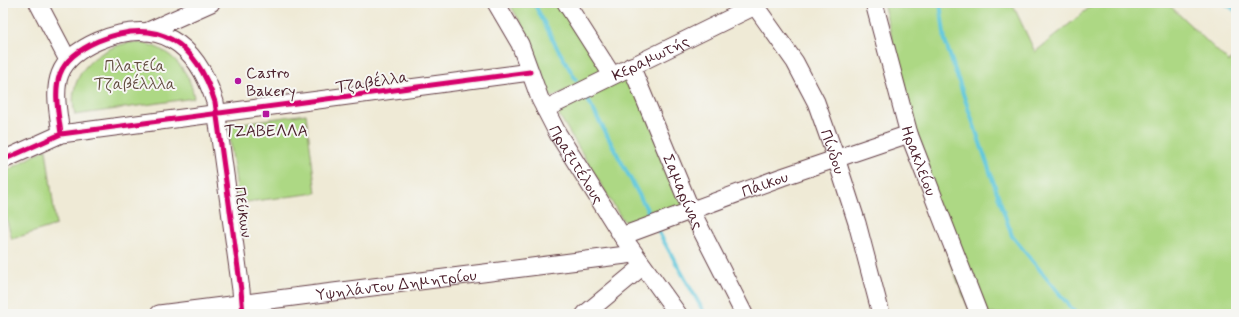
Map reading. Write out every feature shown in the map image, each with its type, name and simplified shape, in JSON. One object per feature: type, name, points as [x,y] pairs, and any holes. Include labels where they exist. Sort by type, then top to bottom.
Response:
[{"type":"street","points":[[38,3],[68,60]]},
{"type":"street","points":[[146,32],[211,3]]},
{"type":"street","name":"Πραξιτέλους","points":[[496,3],[520,44],[545,109],[558,134],[622,236],[678,314]]},
{"type":"street","points":[[566,3],[612,75]]},
{"type":"street","name":"Ηρακλείου","points":[[874,3],[909,134],[979,314]]},
{"type":"street","name":"Κεραμωτής","points":[[545,109],[754,4]]},
{"type":"street","name":"Πίνδου","points":[[754,4],[786,48],[803,76],[816,102],[860,230],[881,314]]},
{"type":"street","points":[[61,134],[57,87],[60,73],[68,60],[88,45],[110,36],[123,33],[146,32],[162,35],[178,43],[193,57],[199,67],[212,93],[217,114]]},
{"type":"street","name":"Σαμαρίνας","points":[[631,66],[691,210],[744,314]]},
{"type":"street","name":"Τζαβέλλα","points":[[3,160],[61,134],[530,72]]},
{"type":"street","name":"Πεύκων","points":[[217,114],[243,309]]},
{"type":"street","name":"Πάικου","points":[[622,236],[836,158],[909,134]]},
{"type":"street","points":[[585,314],[638,260]]},
{"type":"street","name":"Υψηλάντου Δημητρίου","points":[[159,314],[243,309],[638,260]]},
{"type":"green space","points":[[509,3],[561,3],[606,72],[550,98],[530,38]]},
{"type":"green space","points":[[883,3],[1012,3],[1035,52],[1095,3],[1167,3],[1229,62],[1236,54],[1236,314],[971,314],[950,262]]},
{"type":"green space","name":"Πλατεία Τζαβέλλλα","points":[[127,43],[151,45],[162,50],[171,57],[180,65],[186,75],[194,98],[75,115],[73,102],[74,89],[84,68],[103,52]]},
{"type":"green space","points":[[629,75],[686,206],[637,225],[627,223],[622,219],[556,110]]},
{"type":"green space","points":[[306,114],[316,193],[239,203],[228,125]]},
{"type":"green space","points":[[46,149],[56,225],[12,239],[3,207],[3,173]]},
{"type":"waterway","points":[[534,3],[576,80]]},
{"type":"waterway","points":[[940,3],[945,41],[1012,236],[1076,314]]},
{"type":"waterway","points":[[1225,3],[1236,11]]},
{"type":"waterway","points":[[588,100],[651,217]]},
{"type":"waterway","points":[[658,231],[705,314]]},
{"type":"cycle path","points":[[61,134],[57,104],[58,81],[66,63],[75,54],[98,41],[119,34],[139,32],[156,33],[172,40],[185,50],[197,64],[207,81],[215,102],[243,314]]},
{"type":"cycle path","points":[[3,160],[61,134],[530,72]]},
{"type":"place","name":"Castro Bakery","points":[[238,81]]},
{"type":"place","name":"ΤΖΑΒΕΛΛΑ","points":[[266,114]]}]
